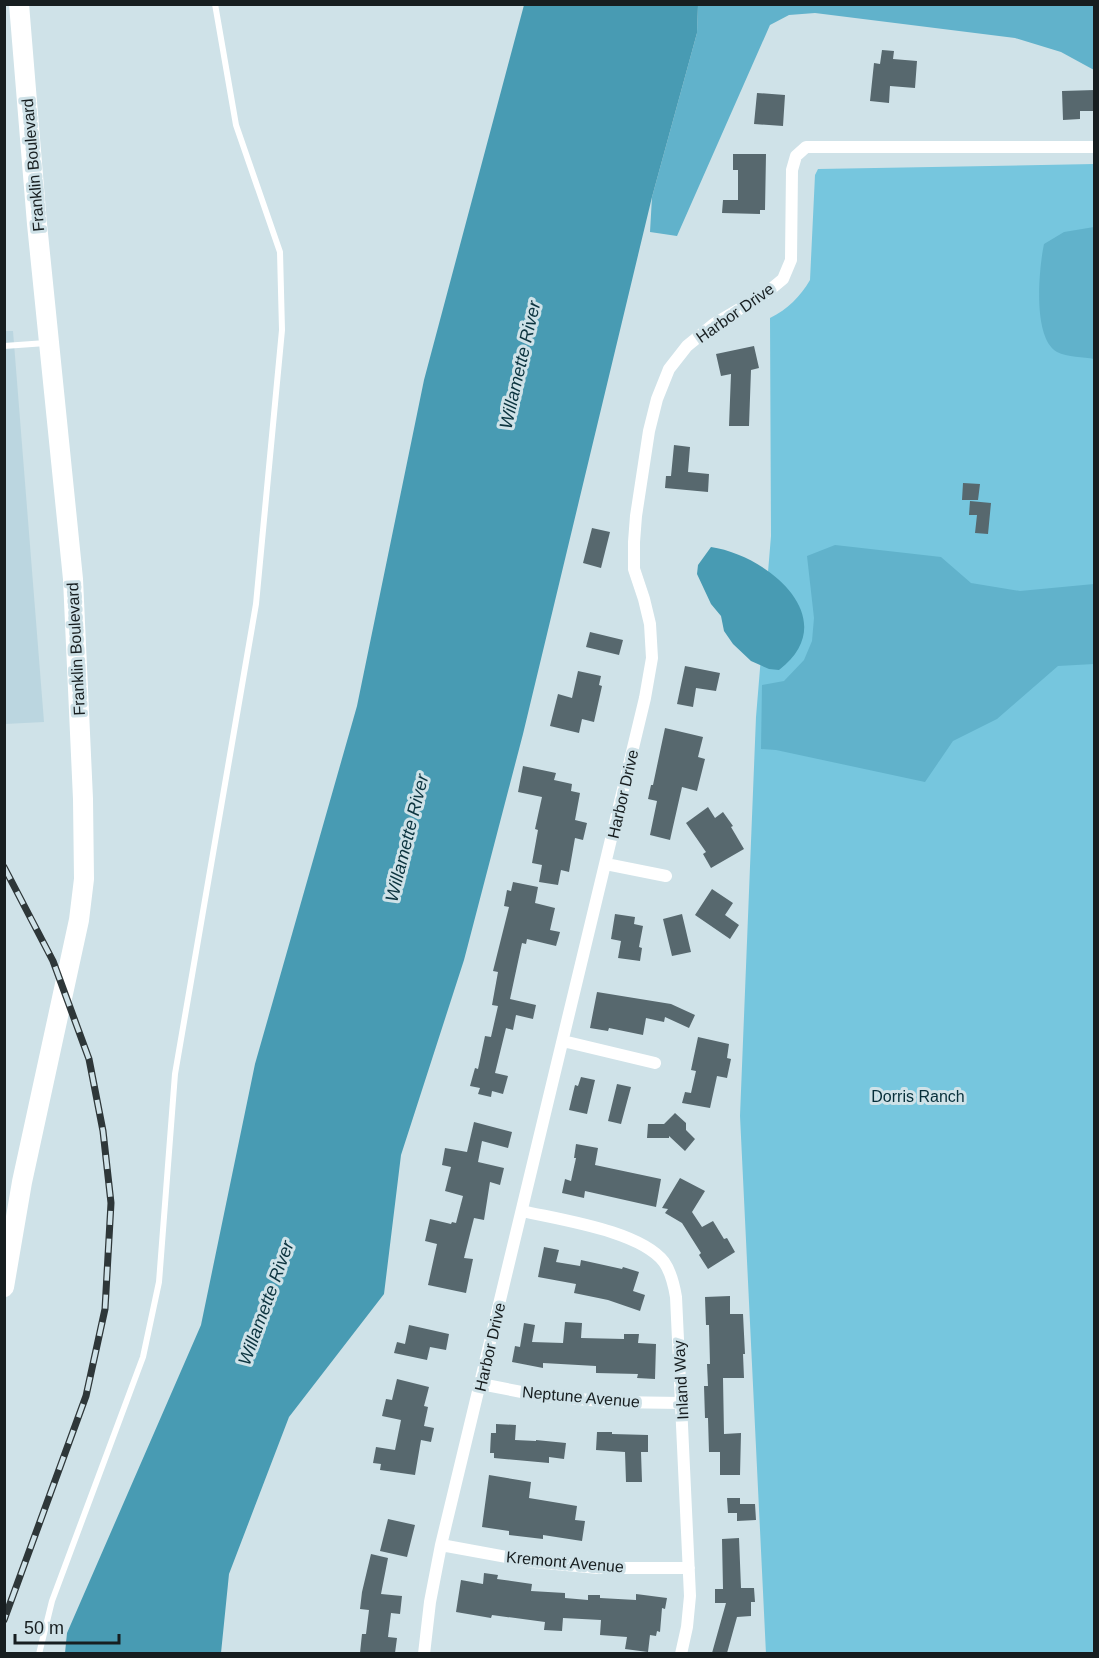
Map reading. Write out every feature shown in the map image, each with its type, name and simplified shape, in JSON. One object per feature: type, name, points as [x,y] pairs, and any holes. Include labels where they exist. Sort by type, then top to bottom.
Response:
[{"type":"main road","name":"Franklin Boulevard","points":[[4,1287],[22,1182],[80,920],[84,879],[83,799],[73,579],[19,4]]},
{"type":"street","name":"Harbor Drive","points":[[424,1653],[430,1602],[441,1545],[645,698],[652,658],[650,624],[634,568],[634,542],[649,430],[657,399],[669,369],[687,346],[714,324],[765,294],[783,279],[791,260],[792,170],[796,156],[806,147],[1095,147]]},
{"type":"street","points":[[606,864],[666,876]]},
{"type":"street","points":[[563,1041],[655,1063]]},
{"type":"street","name":"Inland Way","points":[[522,1211],[624,1235],[645,1245],[664,1262],[672,1279],[676,1297],[689,1568],[689,1606],[681,1653]]},
{"type":"street","name":"Neptune Avenue","points":[[481,1384],[537,1395],[611,1402],[682,1403]]},
{"type":"street","name":"Kremont Avenue","points":[[441,1545],[544,1563],[598,1568],[689,1568]]},
{"type":"lane","points":[[39,1653],[52,1601],[143,1357],[159,1282],[175,1074],[256,604],[282,330],[280,252],[236,125],[215,4]]},
{"type":"lane","points":[[4,346],[50,343]]},
{"type":"shaded area","points":[[977,4],[982,6],[986,4],[1094,5],[1094,70],[1061,52],[1015,38],[815,13],[789,15],[770,25],[677,236],[650,232],[652,197],[697,33],[698,5]]},
{"type":"shaded area","points":[[1094,227],[1094,359],[1061,354],[1049,344],[1041,318],[1039,285],[1044,244],[1064,232]]},
{"type":"shaded area","points":[[4,331],[13,331],[44,722],[5,724]]},
{"type":"shaded area","points":[[835,545],[941,557],[971,583],[1020,591],[1094,584],[1094,664],[1058,666],[997,719],[953,741],[925,782],[776,750],[761,749],[762,685],[784,681],[804,660],[812,641],[814,618],[807,556]]},
{"type":"green space","name":"Dorris Ranch","points":[[1094,164],[1094,1653],[766,1654],[740,1116],[756,717],[771,536],[770,318],[793,302],[810,280],[815,175],[818,169]]},
{"type":"water","name":"Willamette River","points":[[524,5],[698,5],[697,33],[652,197],[523,734],[464,960],[401,1155],[384,1294],[289,1417],[229,1574],[221,1653],[65,1653],[67,1633],[201,1325],[255,1064],[357,706],[424,380]]},
{"type":"water","points":[[711,547],[733,552],[755,562],[775,576],[791,592],[801,611],[804,630],[797,650],[779,670],[769,669],[751,661],[733,644],[724,631],[721,616],[711,604],[697,574],[698,565]]},
{"type":"building","points":[[882,50],[894,51],[893,59],[917,61],[915,88],[890,86],[889,103],[870,101],[874,63],[880,64]]},
{"type":"building","points":[[1095,90],[1095,111],[1080,111],[1080,119],[1063,120],[1062,91]]},
{"type":"building","points":[[757,93],[785,95],[783,126],[754,124]]},
{"type":"building","points":[[733,154],[766,154],[765,210],[760,210],[760,214],[722,213],[723,200],[738,200],[738,170],[733,170]]},
{"type":"building","points":[[754,346],[759,368],[751,370],[749,426],[729,426],[731,374],[721,376],[716,354]]},
{"type":"building","points":[[674,445],[690,447],[688,472],[709,474],[708,492],[665,488],[666,476],[671,476]]},
{"type":"building","points":[[963,483],[980,484],[978,500],[962,500]]},
{"type":"building","points":[[970,501],[991,503],[988,534],[975,533],[977,515],[969,515]]},
{"type":"building","points":[[592,528],[610,532],[601,568],[583,563]]},
{"type":"building","points":[[590,632],[623,640],[619,655],[586,647]]},
{"type":"building","points":[[685,666],[720,673],[716,691],[696,688],[693,707],[677,704]]},
{"type":"building","points":[[578,671],[601,676],[599,685],[602,686],[594,722],[582,719],[579,733],[550,726],[558,694],[572,698]]},
{"type":"building","points":[[665,728],[703,737],[698,757],[705,759],[697,791],[682,787],[670,840],[650,835],[657,801],[648,799]]},
{"type":"building","points":[[523,766],[556,773],[554,780],[572,784],[571,791],[580,793],[575,820],[587,823],[583,840],[575,838],[569,872],[561,870],[558,885],[539,882],[542,865],[532,863],[538,830],[535,829],[542,797],[518,792]]},
{"type":"building","points":[[708,807],[715,818],[723,812],[744,849],[711,868],[703,854],[706,852],[686,823]]},
{"type":"building","points":[[513,882],[538,887],[535,903],[555,908],[550,930],[560,932],[556,946],[527,939],[526,944],[522,943],[510,999],[536,1005],[533,1019],[516,1015],[513,1030],[506,1028],[495,1073],[508,1076],[503,1094],[492,1091],[491,1097],[478,1094],[480,1088],[470,1086],[475,1068],[478,1069],[485,1036],[491,1037],[498,1006],[492,1005],[498,972],[493,971],[509,907],[504,906],[507,890],[511,891]]},
{"type":"building","points":[[712,889],[733,903],[725,915],[739,925],[730,939],[695,915]]},
{"type":"building","points":[[615,914],[635,917],[634,924],[643,926],[639,947],[642,948],[640,961],[618,958],[621,941],[611,939]]},
{"type":"building","points":[[682,914],[691,952],[672,956],[663,919]]},
{"type":"building","points":[[597,992],[671,1004],[695,1015],[689,1028],[665,1017],[664,1022],[646,1018],[643,1035],[609,1028],[608,1031],[590,1028]]},
{"type":"building","points":[[698,1037],[729,1044],[727,1058],[731,1059],[727,1078],[717,1076],[710,1108],[682,1103],[685,1092],[691,1093],[696,1071],[691,1070]]},
{"type":"building","points":[[581,1077],[595,1080],[587,1114],[569,1110],[575,1085],[578,1086]]},
{"type":"building","points":[[617,1084],[631,1087],[621,1124],[608,1121]]},
{"type":"building","points":[[675,1113],[686,1123],[686,1130],[695,1139],[685,1151],[669,1136],[669,1138],[647,1138],[648,1124],[664,1124]]},
{"type":"building","points":[[474,1122],[512,1132],[508,1148],[482,1141],[478,1162],[504,1168],[500,1185],[490,1182],[484,1220],[474,1218],[464,1258],[473,1259],[466,1293],[428,1285],[437,1244],[425,1241],[430,1219],[456,1223],[463,1196],[445,1191],[451,1167],[442,1165],[445,1148],[467,1152]]},
{"type":"building","points":[[576,1144],[598,1148],[595,1165],[661,1179],[656,1207],[585,1191],[584,1198],[562,1193],[565,1179],[571,1181],[576,1158],[574,1158]]},
{"type":"building","points":[[680,1178],[705,1191],[692,1212],[702,1227],[713,1221],[735,1252],[708,1269],[682,1223],[665,1213],[668,1209],[662,1208]]},
{"type":"building","points":[[544,1247],[559,1250],[556,1262],[580,1266],[581,1260],[639,1272],[633,1291],[645,1295],[640,1311],[608,1300],[574,1293],[576,1284],[538,1277]]},
{"type":"building","points":[[730,1296],[730,1314],[743,1314],[744,1378],[723,1378],[724,1434],[741,1433],[740,1475],[720,1475],[720,1452],[709,1452],[708,1418],[705,1418],[704,1386],[708,1386],[707,1364],[710,1364],[709,1325],[706,1325],[705,1297]]},
{"type":"building","points":[[565,1322],[582,1323],[581,1338],[624,1339],[624,1334],[639,1334],[638,1343],[656,1344],[655,1379],[637,1378],[638,1374],[596,1373],[596,1366],[543,1363],[543,1368],[512,1362],[515,1346],[520,1347],[524,1323],[535,1325],[532,1342],[563,1343]]},
{"type":"building","points":[[409,1325],[449,1334],[446,1350],[430,1347],[427,1360],[394,1353],[397,1342],[405,1344]]},
{"type":"building","points":[[397,1379],[429,1387],[424,1406],[428,1407],[424,1426],[434,1428],[431,1442],[421,1440],[415,1475],[380,1470],[381,1464],[373,1463],[376,1447],[395,1450],[401,1420],[382,1416],[386,1399],[392,1400]]},
{"type":"building","points":[[496,1424],[516,1425],[515,1440],[566,1443],[564,1459],[549,1457],[549,1463],[494,1458],[494,1453],[490,1453],[491,1433],[496,1433]]},
{"type":"building","points":[[597,1432],[648,1435],[648,1452],[641,1452],[642,1482],[626,1482],[625,1452],[596,1450]]},
{"type":"building","points":[[489,1475],[531,1482],[529,1498],[577,1506],[575,1520],[585,1521],[582,1541],[543,1535],[543,1539],[509,1535],[509,1531],[482,1527]]},
{"type":"building","points":[[727,1498],[740,1498],[740,1504],[755,1504],[756,1520],[737,1521],[737,1513],[728,1513]]},
{"type":"building","points":[[388,1519],[415,1525],[407,1557],[380,1551]]},
{"type":"building","points":[[739,1538],[741,1588],[754,1588],[755,1602],[751,1602],[751,1616],[737,1617],[727,1653],[712,1653],[726,1603],[715,1603],[715,1589],[723,1589],[722,1539]]},
{"type":"building","points":[[371,1554],[388,1558],[381,1594],[402,1596],[400,1614],[391,1613],[388,1637],[397,1638],[395,1653],[360,1653],[362,1634],[366,1634],[369,1610],[360,1609]]},
{"type":"building","points":[[484,1573],[498,1575],[497,1579],[532,1584],[531,1591],[565,1593],[565,1598],[588,1600],[588,1595],[600,1595],[600,1598],[636,1600],[636,1594],[667,1598],[665,1609],[662,1608],[660,1632],[657,1631],[656,1636],[650,1635],[648,1652],[625,1649],[627,1637],[600,1635],[601,1620],[563,1618],[562,1631],[544,1630],[545,1622],[492,1615],[491,1618],[456,1612],[461,1580],[483,1584]]},
{"type":"railway","points":[[4,867],[53,961],[89,1059],[103,1131],[111,1203],[105,1309],[86,1396],[4,1620]]}]
